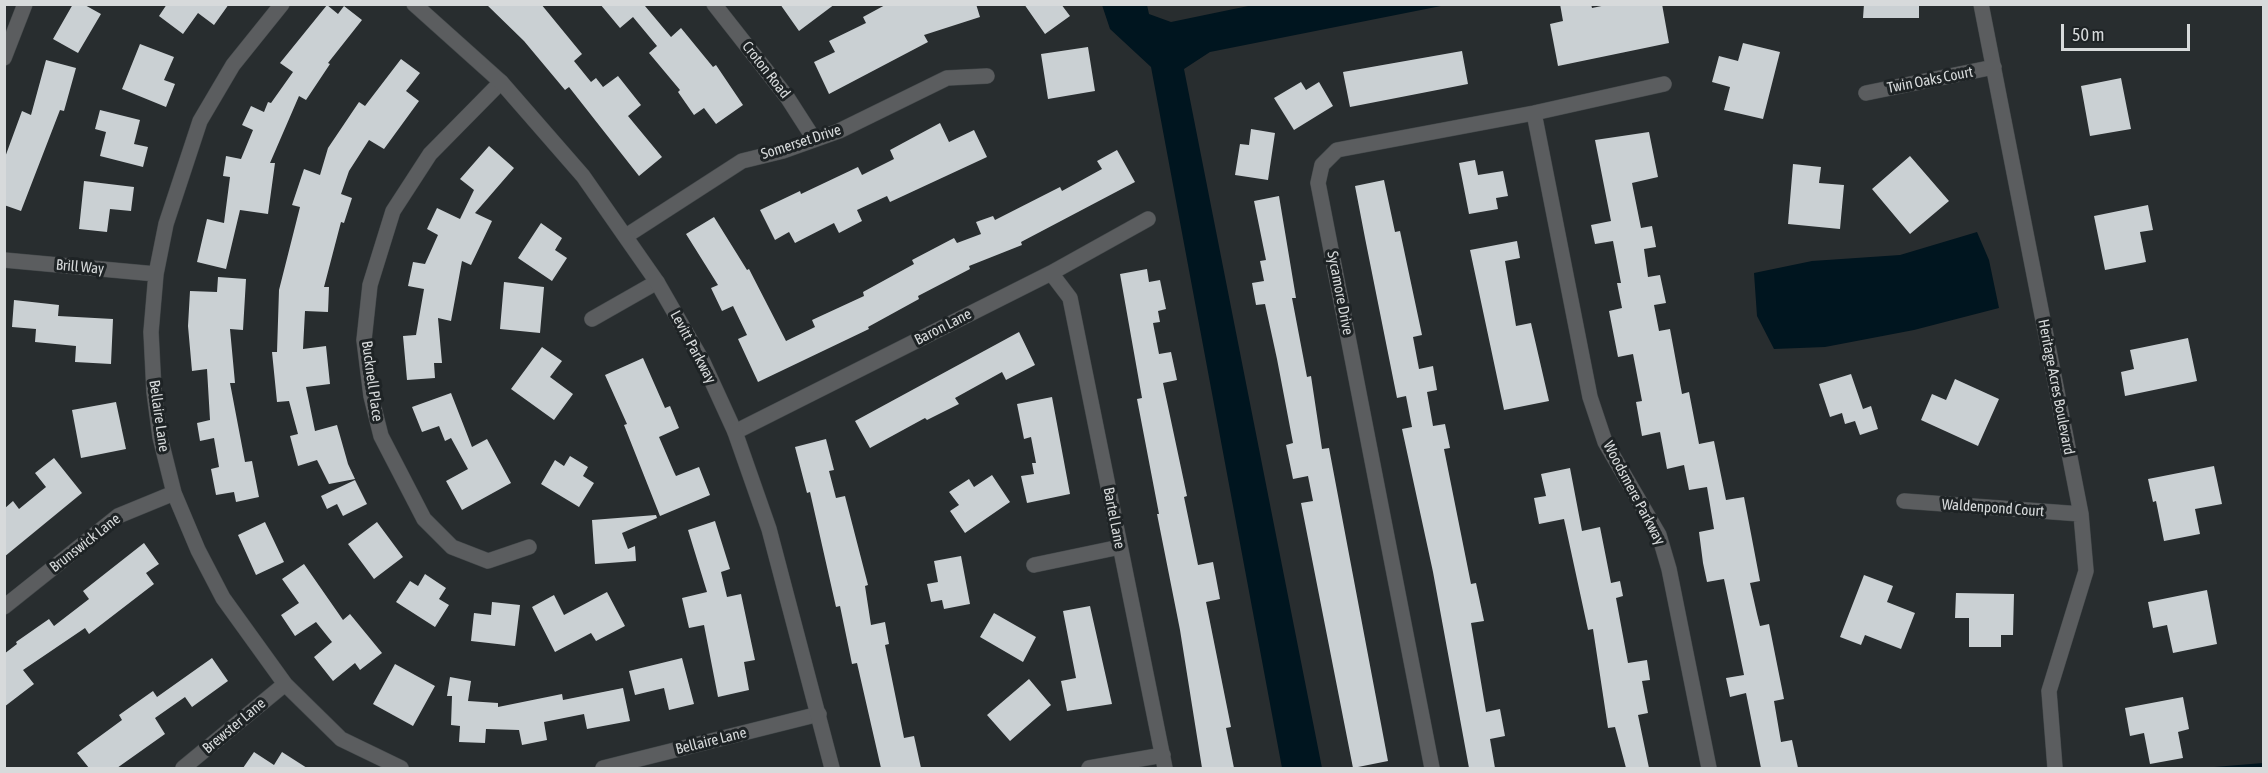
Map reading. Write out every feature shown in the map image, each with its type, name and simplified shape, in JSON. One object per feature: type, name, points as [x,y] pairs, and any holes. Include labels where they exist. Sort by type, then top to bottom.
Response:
[{"type":"street","points":[[4,58],[25,4]]},
{"type":"street","name":"Bellaire Lane","points":[[282,4],[233,65],[200,121],[166,224],[156,274],[151,332],[154,392],[160,437],[174,493],[198,550],[223,598],[285,684],[341,739],[398,768]]},
{"type":"street","name":"Levitt Parkway","points":[[414,4],[501,82],[583,176],[657,282],[703,362],[735,432],[769,529],[832,768]]},
{"type":"street","name":"Croton Road","points":[[714,4],[787,97],[814,139]]},
{"type":"street","name":"Heritage Acres Boulevard","points":[[1981,4],[2081,514],[2086,572],[2049,691],[2055,768]]},
{"type":"street","name":"Twin Oaks Court","points":[[1866,93],[1994,67]]},
{"type":"street","name":"Somerset Drive","points":[[626,236],[742,161],[783,151],[839,131],[946,78],[987,76]]},
{"type":"street","name":"Bucknell Place","points":[[501,82],[430,154],[393,212],[370,285],[364,340],[371,396],[381,436],[424,519],[452,547],[488,561],[529,547]]},
{"type":"street","name":"Sycamore Drive","points":[[1432,768],[1318,183],[1322,165],[1337,150],[1534,113],[1664,84]]},
{"type":"street","name":"Woodsmere Parkway","points":[[1534,113],[1590,397],[1605,442],[1659,535],[1669,569],[1709,768]]},
{"type":"street","name":"Baron Lane","points":[[735,432],[1051,273],[1148,219]]},
{"type":"street","name":"Brill Way","points":[[4,260],[156,274]]},
{"type":"street","name":"Bartel Lane","points":[[1051,273],[1070,298],[1164,762]]},
{"type":"street","points":[[592,319],[657,282]]},
{"type":"street","name":"Brunswick Lane","points":[[4,607],[118,516],[174,493]]},
{"type":"street","name":"Waldenpond Court","points":[[1904,501],[2081,514]]},
{"type":"street","points":[[1034,565],[1120,547]]},
{"type":"street","name":"Brewster Lane","points":[[183,768],[285,684]]},
{"type":"street","name":"Bellaire Lane","points":[[603,768],[819,714]]},
{"type":"street","points":[[1089,768],[1164,762]]},
{"type":"water","points":[[1102,5],[1147,5],[1149,14],[1171,22],[1253,5],[1446,5],[1210,52],[1184,69],[1322,768],[1282,768],[1151,67],[1110,29]]},
{"type":"water","points":[[1977,232],[1989,260],[1999,308],[1914,330],[1825,347],[1774,349],[1757,316],[1754,273],[1812,261],[1900,255]]},
{"type":"water","points":[[2263,763],[2263,768],[2202,768]]},
{"type":"building","points":[[73,4],[83,4],[101,14],[78,53],[53,39]]},
{"type":"building","points":[[167,4],[229,4],[214,25],[198,13],[183,34],[159,16]]},
{"type":"building","points":[[486,4],[541,4],[582,54],[574,61],[591,82],[596,78],[603,87],[618,76],[641,105],[628,116],[662,157],[639,176],[569,87],[565,90],[524,41]]},
{"type":"building","points":[[600,4],[647,4],[645,6],[671,37],[681,28],[713,67],[716,65],[743,105],[716,124],[704,108],[694,115],[678,92],[680,90],[649,53],[657,46],[633,17],[620,28]]},
{"type":"building","points":[[780,4],[835,4],[799,31]]},
{"type":"building","points":[[887,4],[976,4],[980,17],[924,35],[928,42],[829,94],[814,62],[835,52],[829,41],[866,23],[863,17]]},
{"type":"building","points":[[1024,4],[1061,4],[1070,16],[1045,34]]},
{"type":"building","points":[[1560,4],[1591,4],[1592,8],[1611,4],[1662,4],[1669,43],[1558,66],[1550,24],[1563,21]]},
{"type":"building","points":[[1864,4],[1919,4],[1919,18],[1863,18]]},
{"type":"building","points":[[327,5],[338,14],[344,6],[362,20],[328,63],[330,64],[306,100],[299,96],[270,163],[275,163],[268,214],[240,210],[226,269],[197,262],[207,219],[224,223],[230,177],[223,176],[226,156],[241,159],[253,130],[242,125],[251,106],[264,112],[268,102],[271,103],[293,72],[280,63]]},
{"type":"building","points":[[1743,43],[1780,52],[1763,119],[1724,110],[1730,87],[1712,82],[1719,56],[1738,61]]},
{"type":"building","points":[[140,44],[174,57],[164,80],[175,84],[166,107],[122,89]]},
{"type":"building","points":[[1088,47],[1095,91],[1048,99],[1041,54]]},
{"type":"building","points":[[1462,51],[1468,84],[1350,107],[1343,72]]},
{"type":"building","points":[[401,59],[420,73],[406,91],[419,101],[384,149],[369,140],[349,171],[341,194],[352,198],[344,223],[341,222],[324,287],[329,287],[328,312],[305,311],[303,349],[326,346],[330,384],[306,387],[315,431],[337,425],[348,464],[355,479],[329,484],[317,460],[298,466],[290,436],[298,434],[289,401],[277,402],[272,352],[277,352],[279,290],[300,207],[292,205],[304,169],[320,175],[328,148],[359,102],[365,106]]},
{"type":"building","points":[[46,60],[76,68],[64,111],[60,110],[21,211],[4,205],[4,160],[22,111],[31,115]]},
{"type":"building","points":[[2121,78],[2131,129],[2090,136],[2081,86]]},
{"type":"building","points":[[1301,82],[1306,90],[1319,82],[1333,106],[1294,130],[1274,98]]},
{"type":"building","points":[[100,110],[140,120],[134,144],[148,147],[143,167],[100,156],[106,132],[95,129]]},
{"type":"building","points":[[940,123],[949,142],[974,130],[987,157],[890,202],[887,196],[857,210],[862,221],[839,233],[834,223],[795,243],[789,232],[775,240],[760,210],[800,191],[801,194],[858,167],[862,175],[894,159],[890,150]]},
{"type":"building","points":[[1251,129],[1275,133],[1268,180],[1235,175],[1240,144],[1249,145]]},
{"type":"building","points":[[1649,132],[1658,177],[1632,183],[1641,228],[1652,226],[1656,247],[1644,249],[1648,277],[1660,275],[1666,303],[1654,305],[1659,331],[1670,329],[1682,394],[1689,392],[1699,444],[1714,441],[1726,500],[1744,497],[1760,581],[1750,583],[1760,626],[1769,624],[1784,699],[1774,701],[1781,742],[1792,740],[1798,768],[1761,768],[1746,693],[1730,697],[1726,678],[1744,675],[1724,579],[1707,582],[1703,563],[1699,532],[1714,529],[1707,487],[1689,490],[1684,465],[1667,469],[1660,432],[1642,436],[1636,402],[1642,401],[1633,354],[1618,357],[1609,311],[1622,308],[1617,283],[1621,283],[1613,241],[1595,244],[1591,225],[1611,221],[1595,140]]},
{"type":"building","points":[[489,146],[514,168],[475,213],[492,221],[471,265],[462,261],[451,321],[438,318],[442,363],[434,363],[435,378],[407,380],[403,336],[416,335],[424,289],[408,286],[413,262],[425,264],[438,235],[427,229],[437,208],[460,219],[474,190],[460,179]]},
{"type":"building","points":[[1117,150],[1135,182],[1021,242],[1022,245],[969,266],[970,269],[918,296],[919,299],[868,327],[869,329],[758,382],[738,339],[747,335],[733,306],[722,311],[711,288],[718,285],[686,234],[714,217],[747,270],[749,269],[786,341],[815,327],[812,320],[864,296],[863,292],[914,264],[912,260],[954,238],[957,243],[981,234],[976,222],[993,216],[995,220],[1060,187],[1062,191],[1102,169],[1097,161]]},
{"type":"building","points":[[1910,156],[1949,201],[1910,234],[1872,189]]},
{"type":"building","points":[[1475,160],[1478,175],[1503,171],[1508,196],[1496,198],[1498,209],[1469,214],[1459,163]]},
{"type":"building","points":[[1793,164],[1821,167],[1819,183],[1844,185],[1840,229],[1788,224]]},
{"type":"building","points":[[1384,180],[1395,232],[1400,231],[1422,335],[1413,337],[1419,369],[1433,366],[1437,390],[1427,392],[1433,426],[1445,424],[1450,448],[1444,449],[1471,584],[1476,583],[1484,621],[1471,623],[1486,712],[1500,709],[1505,736],[1490,739],[1495,768],[1469,768],[1433,572],[1402,429],[1412,427],[1406,396],[1397,398],[1355,186]]},
{"type":"building","points":[[84,181],[134,187],[131,211],[110,209],[107,232],[79,229]]},
{"type":"building","points":[[1279,196],[1296,298],[1292,298],[1307,377],[1311,376],[1322,449],[1329,448],[1388,761],[1353,768],[1301,503],[1313,501],[1308,476],[1293,479],[1286,445],[1293,443],[1277,359],[1265,304],[1256,305],[1252,283],[1264,281],[1260,261],[1266,260],[1254,201]]},
{"type":"building","points":[[2148,205],[2153,230],[2140,232],[2146,262],[2105,270],[2094,216]]},
{"type":"building","points":[[541,223],[562,238],[555,250],[567,258],[552,281],[518,258]]},
{"type":"building","points":[[1517,241],[1520,258],[1505,261],[1516,326],[1531,323],[1549,401],[1504,410],[1470,250]]},
{"type":"building","points":[[1147,269],[1149,282],[1160,280],[1166,309],[1158,311],[1160,322],[1153,323],[1159,354],[1171,352],[1177,380],[1163,383],[1187,496],[1184,497],[1198,565],[1213,562],[1220,599],[1206,602],[1231,727],[1226,728],[1234,768],[1202,768],[1180,630],[1157,514],[1159,514],[1137,399],[1142,398],[1120,274]]},
{"type":"building","points":[[218,277],[246,279],[243,330],[230,329],[235,383],[230,383],[245,462],[252,461],[259,497],[236,502],[234,492],[216,495],[211,469],[219,467],[214,438],[200,441],[197,423],[210,420],[207,369],[192,371],[188,326],[190,291],[217,292]]},
{"type":"building","points":[[504,282],[544,287],[540,333],[500,329]]},
{"type":"building","points":[[14,300],[59,305],[58,316],[113,319],[111,364],[75,362],[76,346],[35,342],[36,329],[12,327]]},
{"type":"building","points":[[1019,332],[1035,365],[1006,380],[1002,372],[955,398],[959,404],[927,420],[925,418],[870,448],[855,421]]},
{"type":"building","points":[[2188,338],[2197,381],[2125,396],[2121,372],[2134,369],[2130,350]]},
{"type":"building","points":[[542,347],[562,361],[550,377],[573,394],[554,420],[511,389]]},
{"type":"building","points":[[643,358],[665,408],[670,406],[679,428],[659,437],[674,472],[676,476],[699,467],[710,495],[660,516],[624,425],[627,424],[605,375]]},
{"type":"building","points":[[1851,374],[1863,409],[1871,406],[1878,429],[1860,435],[1855,421],[1845,424],[1842,413],[1830,417],[1819,384]]},
{"type":"building","points":[[1955,379],[1999,399],[1978,446],[1921,420],[1932,394],[1946,400]]},
{"type":"building","points":[[451,393],[472,447],[487,439],[511,483],[462,510],[446,481],[468,469],[451,438],[445,441],[439,426],[422,432],[412,407]]},
{"type":"building","points":[[1052,397],[1070,494],[1027,503],[1021,476],[1034,474],[1032,463],[1036,463],[1031,437],[1024,439],[1017,404]]},
{"type":"building","points":[[116,402],[126,449],[81,458],[72,410]]},
{"type":"building","points":[[826,439],[834,470],[829,471],[836,498],[845,496],[868,585],[865,586],[871,625],[885,622],[889,644],[885,645],[904,738],[914,736],[921,768],[881,768],[857,663],[852,664],[840,606],[836,607],[810,492],[807,493],[795,447]]},
{"type":"building","points":[[570,456],[588,467],[583,476],[594,483],[579,507],[541,484],[555,460],[564,466]]},
{"type":"building","points":[[54,458],[82,493],[4,557],[4,509],[13,501],[19,509],[46,487],[35,473]]},
{"type":"building","points":[[2214,466],[2222,504],[2195,509],[2200,534],[2164,541],[2156,501],[2153,502],[2148,479]]},
{"type":"building","points":[[1570,468],[1582,531],[1600,527],[1611,583],[1620,581],[1623,596],[1616,598],[1628,663],[1647,660],[1650,680],[1642,681],[1648,713],[1638,715],[1649,768],[1626,768],[1615,727],[1608,728],[1593,629],[1588,630],[1564,519],[1539,524],[1534,498],[1546,496],[1541,474]]},
{"type":"building","points":[[992,475],[1010,502],[965,533],[950,511],[959,505],[949,492],[969,479],[974,487]]},
{"type":"building","points":[[355,480],[367,504],[343,516],[337,504],[327,509],[321,496]]},
{"type":"building","points":[[656,515],[657,518],[622,533],[628,549],[635,546],[636,561],[595,564],[592,520]]},
{"type":"building","points":[[715,521],[730,569],[721,572],[727,597],[741,594],[755,660],[744,662],[749,690],[718,697],[704,625],[689,628],[682,598],[707,592],[688,530]]},
{"type":"building","points":[[265,522],[284,562],[256,575],[238,535]]},
{"type":"building","points":[[377,522],[403,557],[374,579],[348,544]]},
{"type":"building","points":[[144,543],[159,564],[146,573],[154,584],[89,634],[85,628],[23,670],[34,684],[4,707],[4,654],[17,644],[16,642],[49,619],[54,626],[89,599],[83,591]]},
{"type":"building","points":[[961,556],[970,604],[944,609],[942,600],[931,602],[927,584],[938,582],[934,561]]},
{"type":"building","points":[[304,564],[343,620],[350,614],[382,653],[360,670],[355,663],[333,681],[314,657],[332,642],[316,622],[295,636],[281,615],[299,603],[282,579]]},
{"type":"building","points":[[425,574],[446,588],[439,599],[449,605],[435,627],[396,602],[410,581],[418,586]]},
{"type":"building","points":[[1864,575],[1893,586],[1887,602],[1915,613],[1901,649],[1865,635],[1861,645],[1840,637]]},
{"type":"building","points":[[2207,590],[2217,644],[2173,653],[2167,625],[2153,628],[2148,602]]},
{"type":"building","points":[[607,592],[625,626],[596,641],[591,633],[555,652],[532,607],[554,595],[564,615]]},
{"type":"building","points":[[1956,593],[2014,594],[2013,635],[2001,635],[2001,647],[1969,647],[1969,618],[1955,618]]},
{"type":"building","points":[[492,602],[520,605],[515,646],[471,641],[474,613],[491,615]]},
{"type":"building","points":[[1090,606],[1112,704],[1067,711],[1061,681],[1076,678],[1063,611]]},
{"type":"building","points":[[994,613],[1036,637],[1023,662],[980,637]]},
{"type":"building","points":[[212,658],[228,681],[192,707],[185,697],[155,718],[165,734],[117,768],[89,768],[77,753],[122,720],[119,715],[153,691],[157,697]]},
{"type":"building","points":[[682,658],[694,704],[669,710],[664,688],[635,695],[629,671]]},
{"type":"building","points":[[395,664],[435,686],[413,726],[373,704]]},
{"type":"building","points":[[450,677],[471,681],[468,701],[498,703],[498,707],[562,694],[563,700],[623,688],[630,721],[587,729],[584,714],[544,722],[547,740],[522,745],[519,730],[486,729],[485,743],[459,742],[460,726],[451,725],[452,696],[447,696]]},
{"type":"building","points":[[1029,679],[1051,705],[1010,741],[987,715]]},
{"type":"building","points":[[2183,697],[2189,729],[2178,732],[2183,758],[2150,764],[2144,733],[2130,736],[2125,708]]},
{"type":"building","points":[[254,752],[274,765],[282,752],[307,768],[243,768]]}]
